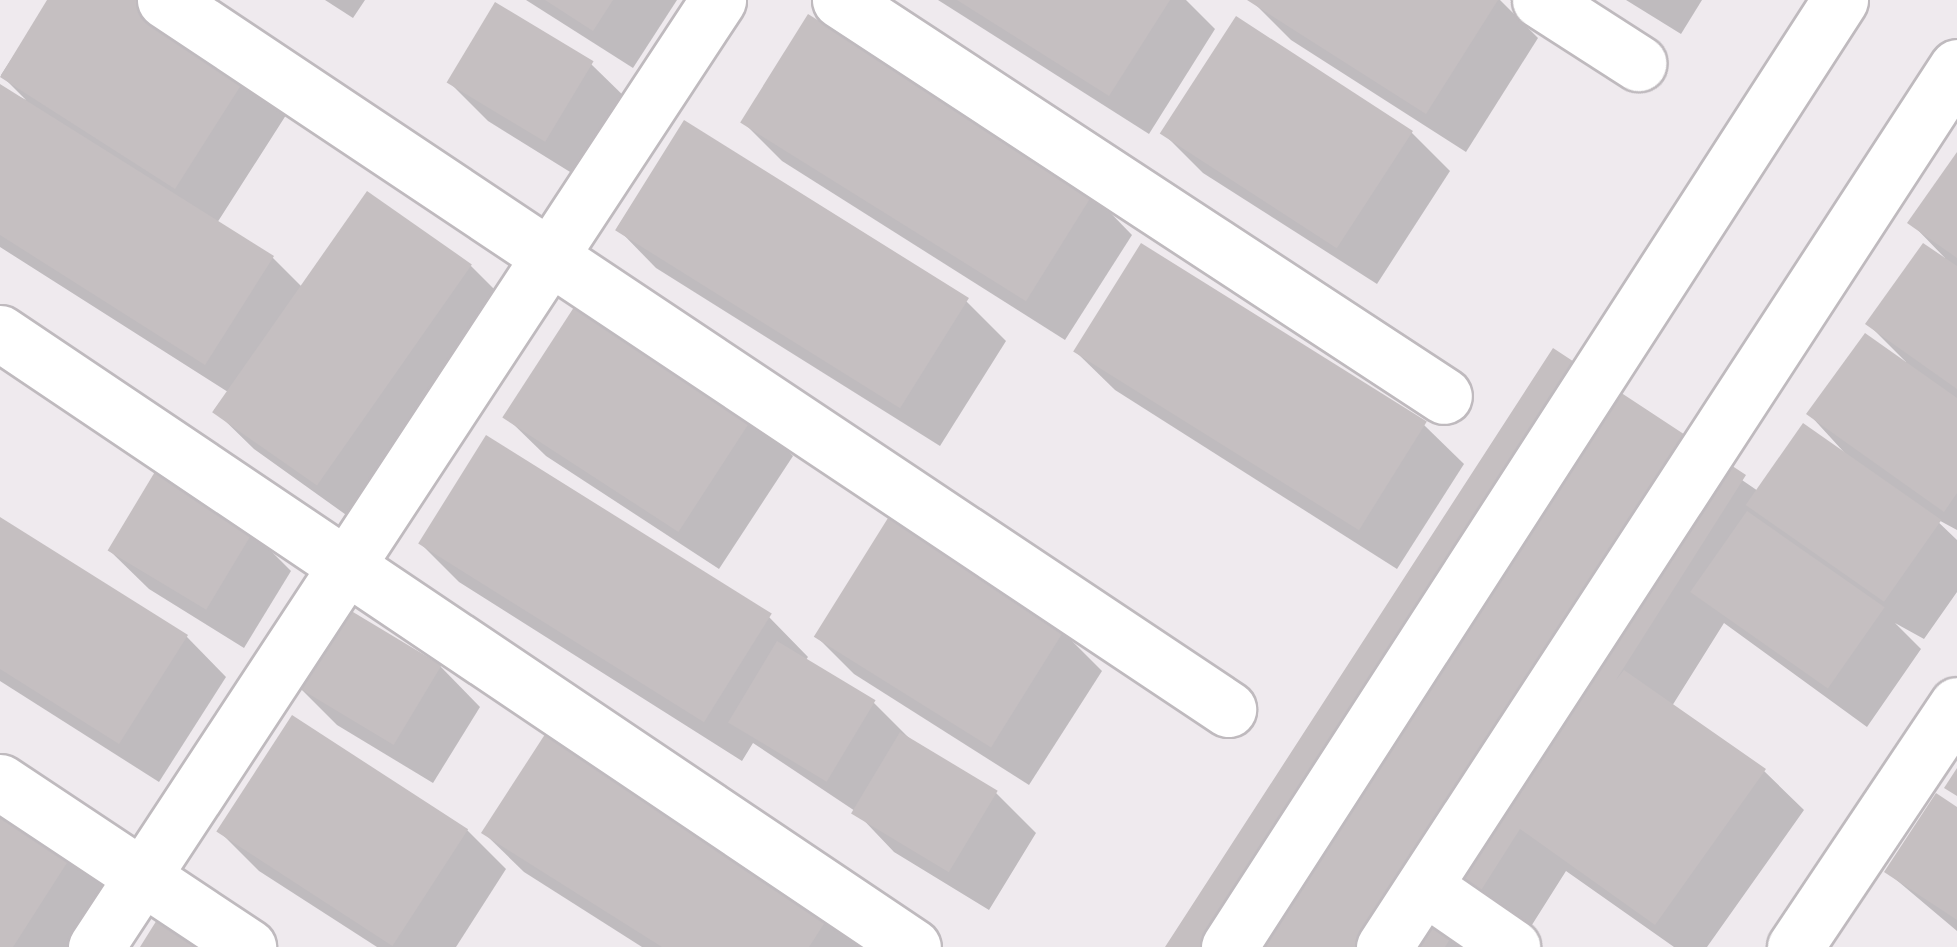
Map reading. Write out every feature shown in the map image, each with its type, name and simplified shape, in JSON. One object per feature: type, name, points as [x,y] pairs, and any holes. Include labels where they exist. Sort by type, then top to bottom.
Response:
[{"type":"street","points":[[165,0],[1228,709]]},
{"type":"street","points":[[96,947],[718,0]]},
{"type":"street","points":[[840,0],[1444,396]]},
{"type":"street","points":[[1540,0],[1638,63]]},
{"type":"street","points":[[1228,947],[1840,0]]},
{"type":"street","points":[[1384,947],[1957,67]]},
{"type":"street","points":[[0,333],[913,947]]},
{"type":"street","points":[[1795,947],[1957,705]]},
{"type":"street","points":[[0,782],[248,947]]},
{"type":"street","points":[[1425,887],[1512,947]]},
{"type":"building","points":[[47,0],[139,0],[250,71],[175,189],[0,77]]},
{"type":"building","points":[[545,0],[613,0],[593,31]]},
{"type":"building","points":[[957,0],[1170,0],[1109,96]]},
{"type":"building","points":[[1247,0],[1498,0],[1426,114]]},
{"type":"building","points":[[495,2],[594,61],[545,142],[447,83]]},
{"type":"building","points":[[808,14],[1094,193],[1026,301],[740,123]]},
{"type":"building","points":[[1236,16],[1413,131],[1337,248],[1160,133]]},
{"type":"building","points":[[0,84],[274,256],[205,365],[0,235]]},
{"type":"building","points":[[684,120],[969,298],[900,408],[615,230]]},
{"type":"building","points":[[1957,152],[1957,258],[1907,223]]},
{"type":"building","points":[[367,191],[472,264],[317,486],[212,412]]},
{"type":"building","points":[[1141,243],[1427,422],[1359,530],[1073,352]]},
{"type":"building","points":[[1923,243],[1957,266],[1957,389],[1865,324]]},
{"type":"building","points":[[578,301],[754,415],[678,532],[502,418]]},
{"type":"building","points":[[1865,333],[1957,398],[1957,493],[1944,512],[1806,414]]},
{"type":"building","points":[[1553,348],[1746,475],[1616,680],[1624,670],[1766,769],[1655,925],[1520,829],[1445,947],[1165,947]]},
{"type":"building","points":[[1803,423],[1941,520],[1884,602],[1746,505]]},
{"type":"building","points":[[486,435],[772,614],[704,722],[418,544]]},
{"type":"building","points":[[156,470],[255,529],[206,610],[108,551]]},
{"type":"building","points":[[1747,511],[1885,607],[1828,688],[1690,592]]},
{"type":"building","points":[[0,517],[188,635],[119,744],[0,669]]},
{"type":"building","points":[[888,518],[1065,629],[991,747],[814,637]]},
{"type":"building","points":[[343,606],[442,665],[394,745],[295,686]]},
{"type":"building","points":[[777,641],[876,700],[827,782],[728,722]]},
{"type":"building","points":[[292,715],[468,829],[392,946],[216,832]]},
{"type":"building","points":[[551,725],[836,905],[809,947],[662,947],[481,833]]},
{"type":"building","points":[[900,732],[998,791],[949,872],[851,813]]},
{"type":"building","points":[[1957,768],[1957,796],[1944,788]]},
{"type":"building","points":[[1936,793],[1957,807],[1957,920],[1884,872]]},
{"type":"building","points":[[0,795],[79,844],[13,947],[0,947]]},
{"type":"building","points":[[160,915],[210,947],[140,947]]}]
